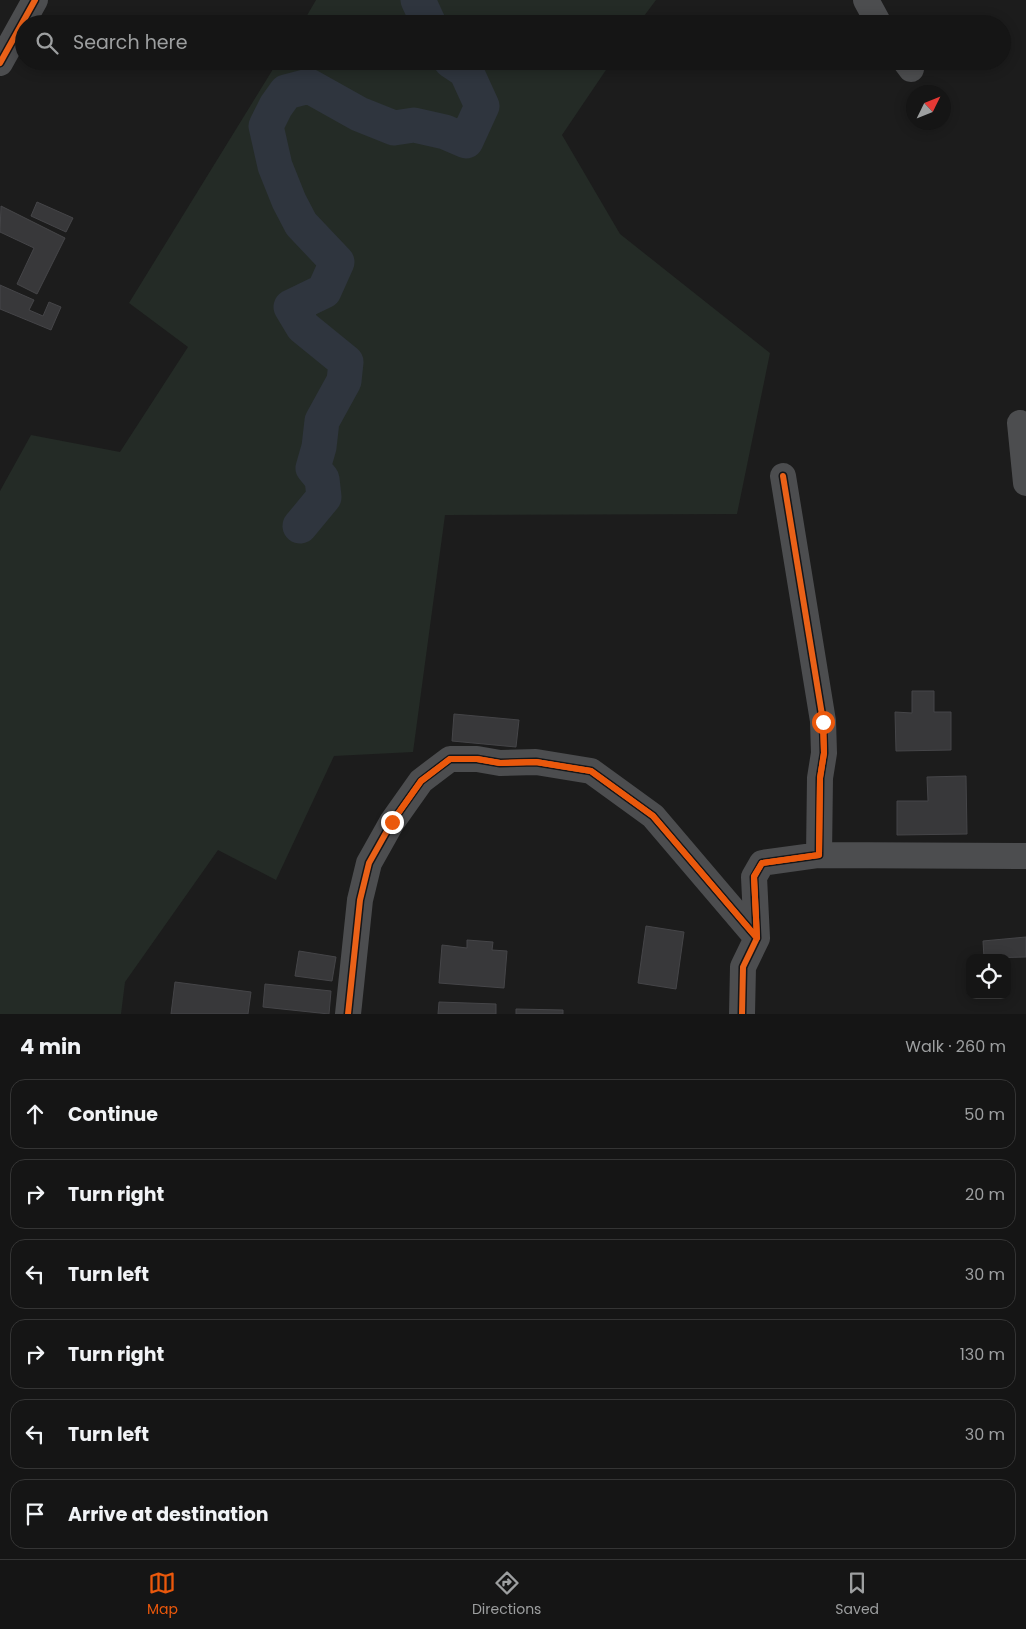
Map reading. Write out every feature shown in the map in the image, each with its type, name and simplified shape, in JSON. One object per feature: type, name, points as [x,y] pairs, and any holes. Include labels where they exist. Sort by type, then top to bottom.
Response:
[{"type":"street","points":[[26,15],[34,0]]},
{"type":"street","points":[[866,0],[875,15]]},
{"type":"street","points":[[0,63],[15,35]]},
{"type":"street","points":[[1020,423],[1026,483]]},
{"type":"street","points":[[783,476],[823,722],[824,753],[820,778],[819,855]]},
{"type":"street","points":[[348,1014],[360,900],[369,863],[392,822],[421,781],[450,759],[477,759],[500,763],[536,762],[591,771],[653,816],[757,938]]},
{"type":"street","points":[[742,1014],[743,967],[757,938],[754,876],[759,865],[762,863],[819,855],[1026,856]]},
{"type":"shaded area","points":[[316,0],[656,0],[645,15],[307,15]]},
{"type":"shaded area","points":[[272,70],[606,70],[562,135],[620,234],[770,353],[737,514],[445,515],[413,752],[334,756],[276,880],[218,850],[125,982],[121,1014],[0,1014],[0,491],[31,435],[120,452],[188,347],[129,303]]},
{"type":"building","points":[[37,202],[73,218],[66,232],[31,216]]},
{"type":"building","points":[[1,206],[65,238],[37,294],[17,284],[34,248],[0,232]]},
{"type":"building","points":[[0,285],[34,300],[29,310],[43,316],[49,302],[61,307],[51,330],[0,309]]},
{"type":"building","points":[[912,691],[934,691],[934,712],[951,712],[951,750],[896,751],[895,712],[912,713]]},
{"type":"building","points":[[454,714],[519,720],[516,747],[452,741]]},
{"type":"building","points":[[966,776],[967,834],[897,835],[897,801],[928,801],[927,777]]},
{"type":"building","points":[[646,926],[684,932],[676,989],[638,983]]},
{"type":"building","points":[[1026,937],[1026,957],[1011,957],[1011,954],[984,954],[983,941]]},
{"type":"building","points":[[467,940],[493,942],[492,950],[507,951],[504,988],[439,983],[442,945],[467,948]]},
{"type":"building","points":[[299,951],[336,957],[332,981],[295,976]]},
{"type":"building","points":[[175,982],[251,992],[248,1014],[171,1014]]},
{"type":"building","points":[[265,984],[331,991],[329,1014],[263,1007]]},
{"type":"building","points":[[439,1002],[496,1004],[496,1014],[438,1014]]},
{"type":"building","points":[[516,1009],[563,1010],[563,1014],[516,1014]]},
{"type":"waterway","points":[[418,0],[425,15]]},
{"type":"waterway","points":[[300,526],[324,497],[322,479],[313,468],[319,447],[322,421],[344,381],[346,362],[303,327],[291,307],[324,291],[337,262],[301,224],[289,201],[275,166],[266,126],[276,106],[286,92],[309,86],[359,114],[394,128],[414,125],[445,132],[466,141],[482,106],[464,70]]},
{"type":"cycle path","points":[[27,15],[35,0]]},
{"type":"cycle path","points":[[0,63],[15,36]]},
{"type":"cycle path","points":[[742,1014],[743,967],[757,938],[754,877],[762,863],[819,855],[820,778],[824,753],[823,721],[783,476]]},
{"type":"cycle path","points":[[348,1014],[360,900],[369,863],[392,822],[421,781],[450,759],[477,759],[500,763],[536,762],[591,771],[653,816],[757,938]]},
{"type":"route","points":[[392,822],[421,781],[450,759],[477,759],[500,763],[536,762],[591,771],[653,816],[757,938],[753,892],[754,876],[759,865],[819,855],[820,778],[824,753],[823,722]]}]
